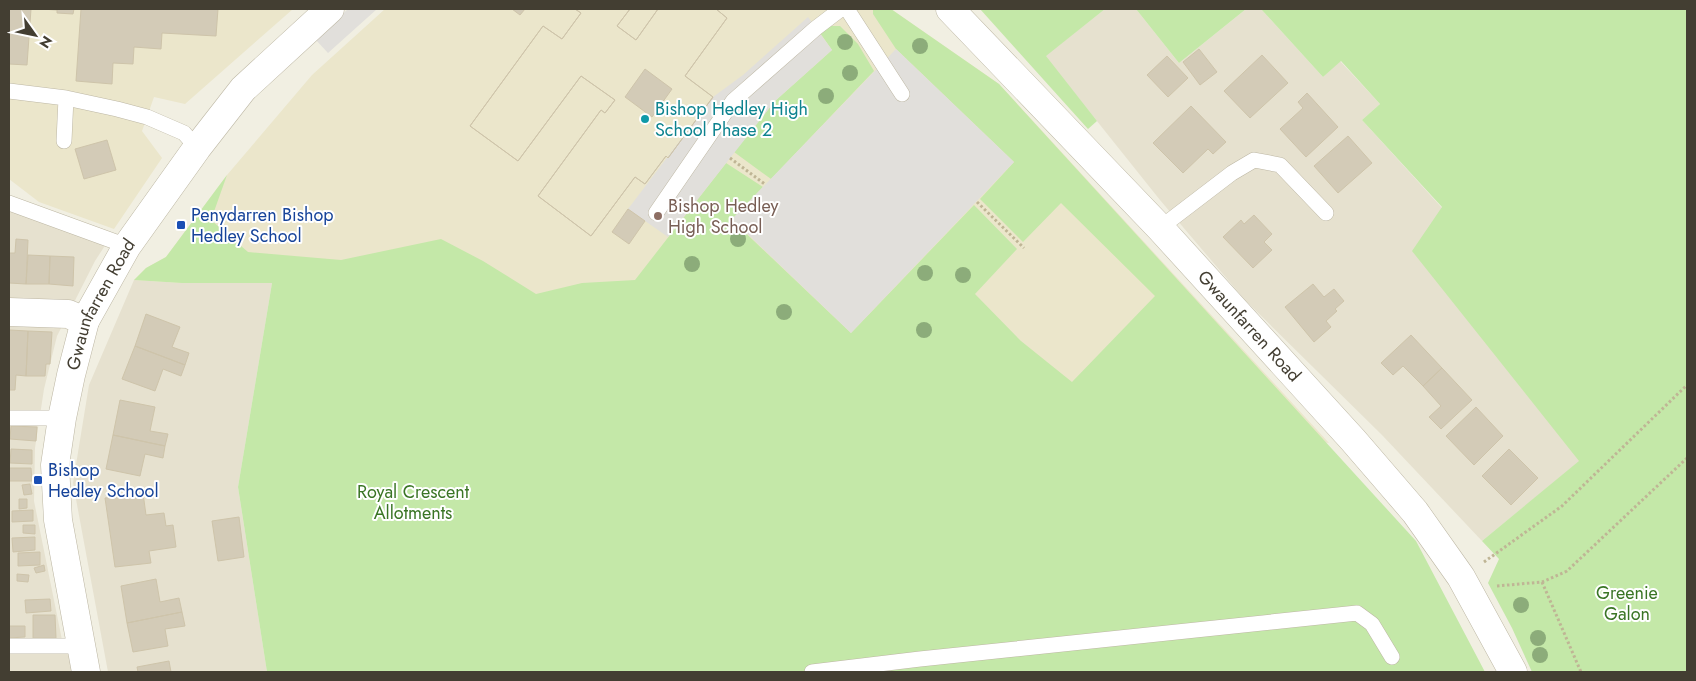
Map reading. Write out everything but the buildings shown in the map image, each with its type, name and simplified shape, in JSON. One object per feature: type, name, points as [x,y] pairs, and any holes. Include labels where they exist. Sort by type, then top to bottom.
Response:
[{"type":"street","name":"Gwaunfarren Road","points":[[86,672],[58,520],[55,466],[70,375],[85,321],[127,246],[197,148],[243,89],[330,9]]},
{"type":"street","name":"Gwaunfarren Road","points":[[950,9],[1160,228],[1340,425],[1415,512],[1466,586],[1513,672]]},
{"type":"street","points":[[9,312],[68,314],[85,321]]},
{"type":"lane","points":[[656,213],[732,101],[816,28],[841,9]]},
{"type":"lane","points":[[847,9],[902,94]]},
{"type":"lane","points":[[9,91],[66,98],[117,109],[147,118],[184,133],[197,148]]},
{"type":"lane","points":[[64,141],[66,98]]},
{"type":"lane","points":[[1160,228],[1232,173],[1254,160],[1280,165],[1326,213]]},
{"type":"lane","points":[[9,203],[127,246]]},
{"type":"lane","points":[[9,418],[62,418]]},
{"type":"lane","points":[[812,672],[920,658],[1357,613],[1372,624],[1392,657]]},
{"type":"lane","points":[[9,646],[81,646]]},
{"type":"path","points":[[730,158],[766,185]]},
{"type":"path","points":[[977,202],[1024,248]]},
{"type":"path","points":[[1466,586],[1496,555],[1562,506],[1687,385]]},
{"type":"path","points":[[1466,586],[1489,587],[1542,582],[1567,571],[1687,458]]},
{"type":"path","points":[[1542,582],[1581,672]]},
{"type":"shaded area","points":[[9,9],[293,9],[185,104],[154,97],[142,131],[162,158],[114,229],[39,202],[9,179]]},
{"type":"shaded area","points":[[348,9],[377,9],[328,53],[315,39]]},
{"type":"shaded area","name":"Bishop Hedley High School","points":[[385,9],[891,9],[999,84],[1329,443],[272,283],[182,283],[134,280],[146,268],[166,257],[227,175],[312,75]]},
{"type":"shaded area","points":[[1105,9],[1136,9],[1179,63],[1246,9],[1261,9],[1323,77],[1340,61],[1380,104],[1362,120],[1442,208],[1580,461],[1482,541],[1382,435],[1245,300],[1160,200],[1045,56]]},
{"type":"shaded area","points":[[808,17],[832,50],[775,101],[668,237],[628,209],[713,97],[743,75]]},
{"type":"shaded area","points":[[896,49],[1014,162],[851,333],[732,219]]},
{"type":"shaded area","points":[[9,208],[106,244],[95,261],[57,336],[44,389],[35,448],[34,501],[62,640],[76,672],[9,672]]},
{"type":"shaded area","points":[[134,280],[182,283],[272,283],[238,487],[267,672],[108,672],[73,483],[89,385]]},
{"type":"green space","name":"Royal Crescent Allotments","points":[[873,9],[891,9],[999,84],[1416,541],[1485,672],[267,672],[238,487],[272,283],[182,283],[134,280],[146,268],[166,257],[227,175],[211,220],[248,252],[341,260],[441,239],[483,261],[536,294],[582,283],[635,280],[726,163],[763,187],[732,220],[851,333],[974,205],[1017,249],[975,294],[1021,341],[1072,382],[1155,296],[1061,203],[1023,242],[980,199],[1014,162],[896,49],[873,14]]},
{"type":"green space","points":[[980,9],[1105,9],[1046,56],[1097,121],[1088,129]]},
{"type":"green space","points":[[1136,9],[1246,9],[1179,63]]},
{"type":"green space","name":"Greenie Galon","points":[[1261,9],[1687,9],[1687,672],[1532,672],[1512,628],[1488,583],[1499,559],[1482,541],[1579,461],[1412,251],[1442,207],[1362,120],[1380,104],[1341,61],[1323,77]]},
{"type":"green space","points":[[829,26],[840,26],[858,44],[874,71],[771,179],[734,152],[775,101],[832,50],[820,33]]},
{"type":"place","name":"Bishop Hedley High School Phase 2","points":[[645,119]]},
{"type":"place","name":"Bishop Hedley High School","points":[[658,216]]},
{"type":"place","name":"Penydarren Bishop Hedley School","points":[[181,225]]},
{"type":"place","name":"Bishop Hedley School","points":[[38,480]]}]
